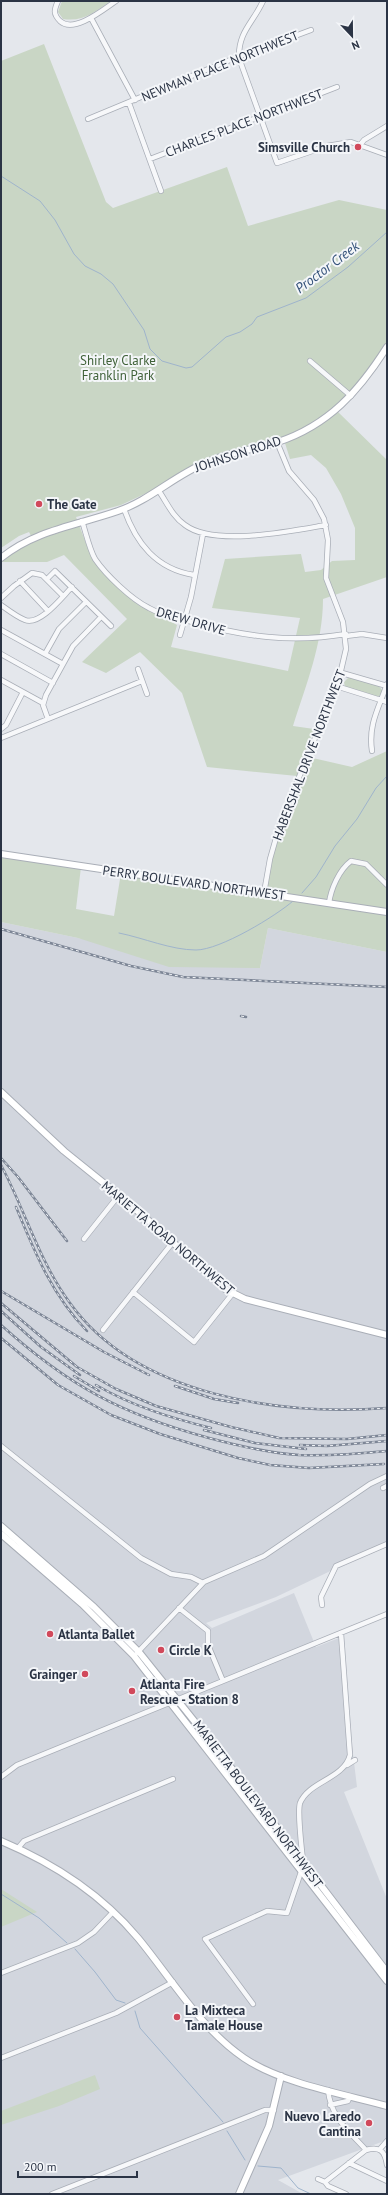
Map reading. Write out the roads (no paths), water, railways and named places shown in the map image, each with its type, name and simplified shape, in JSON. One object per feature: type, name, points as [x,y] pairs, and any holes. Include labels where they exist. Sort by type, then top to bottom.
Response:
[{"type":"street","points":[[58,1],[54,12],[62,23],[73,25],[91,18],[116,1]]},
{"type":"street","points":[[263,1],[241,35],[238,45],[239,58],[277,163],[338,143],[351,142],[387,155]]},
{"type":"street","points":[[91,18],[134,100]]},
{"type":"street","name":"NEWMAN PLACE NORTHWEST","points":[[88,119],[311,30]]},
{"type":"street","name":"CHARLES PLACE NORTHWEST","points":[[150,159],[337,87]]},
{"type":"street","points":[[129,103],[162,191]]},
{"type":"street","points":[[360,145],[369,137],[387,126]]},
{"type":"street","name":"JOHNSON ROAD","points":[[1,558],[28,541],[48,531],[124,509],[159,491],[188,471],[206,462],[277,442],[316,424],[351,396],[370,374],[387,347]]},
{"type":"street","points":[[310,361],[351,396]]},
{"type":"street","name":"HABERSHAL DRIVE NORTHWEST","points":[[264,893],[270,859],[280,824],[342,673],[346,635],[343,622],[326,578],[328,540],[326,525],[314,500],[289,470],[277,442]]},
{"type":"street","points":[[159,491],[180,521],[191,530],[203,534],[277,534],[326,525]]},
{"type":"street","points":[[124,509],[134,534],[151,556],[169,568],[194,575]]},
{"type":"street","name":"DREW DRIVE","points":[[82,521],[94,558],[103,569],[134,598],[149,609],[230,633],[276,639],[362,634],[387,638]]},
{"type":"street","points":[[180,635],[185,620],[203,534]]},
{"type":"street","points":[[46,579],[55,571],[111,626]]},
{"type":"street","points":[[1,598],[20,581],[32,573],[38,574],[46,579],[63,596]]},
{"type":"street","points":[[20,581],[48,611]]},
{"type":"street","points":[[1,605],[25,620],[30,621],[39,618],[48,611],[72,587]]},
{"type":"street","points":[[45,654],[59,629],[86,602]]},
{"type":"street","points":[[43,703],[63,664],[78,640],[101,617]]},
{"type":"street","points":[[1,630],[63,664]]},
{"type":"street","points":[[1,654],[53,683]]},
{"type":"street","points":[[138,669],[147,694]]},
{"type":"street","points":[[342,673],[387,685],[370,733],[372,751]]},
{"type":"street","points":[[1,680],[43,703],[48,719]]},
{"type":"street","points":[[23,692],[6,725],[1,728],[3,737],[142,681]]},
{"type":"street","points":[[336,686],[387,702]]},
{"type":"street","name":"PERRY BOULEVARD NORTHWEST","points":[[1,854],[387,912]]},
{"type":"street","points":[[329,903],[331,892],[345,866],[351,861],[366,864],[387,885]]},
{"type":"street","name":"MARIETTA ROAD NORTHWEST","points":[[1,1092],[64,1151],[119,1195],[225,1289],[245,1299],[387,1335]]},
{"type":"street","points":[[84,1239],[119,1195]]},
{"type":"street","points":[[103,1330],[173,1242]]},
{"type":"street","points":[[133,1292],[194,1342],[233,1293]]},
{"type":"street","points":[[1,1446],[141,1558],[171,1574],[191,1578],[203,1583]]},
{"type":"street","points":[[136,1654],[203,1583],[210,1578],[251,1563],[264,1556],[370,1484],[387,1476]]},
{"type":"street","name":"MARIETTA BOULEVARD NORTHWEST","points":[[1,1526],[98,1611],[178,1699],[387,1972]]},
{"type":"street","points":[[1,1534],[82,1604],[136,1654],[387,1981]]},
{"type":"street","points":[[322,1605],[321,1597],[336,1566],[387,1544]]},
{"type":"street","points":[[179,1608],[208,1631],[208,1645],[223,1681]]},
{"type":"street","points":[[1,1777],[17,1765],[387,1614]]},
{"type":"street","points":[[341,1633],[350,1750],[349,1760],[342,1768]]},
{"type":"street","points":[[253,2004],[205,1939],[267,1911],[287,1913],[302,1871],[303,1862],[300,1804],[305,1796],[355,1760]]},
{"type":"street","points":[[18,1848],[24,1841],[173,1779]]},
{"type":"street","points":[[1,1841],[18,1848],[68,1876],[113,1912],[137,1937],[206,2024],[228,2046],[253,2064],[281,2076],[387,2106]]},
{"type":"street","points":[[1,1973],[78,1943],[94,1932],[113,1912]]},
{"type":"street","points":[[1,2058],[116,2013],[173,1982]]},
{"type":"street","points":[[239,2194],[263,2142],[274,2110],[281,2076]]},
{"type":"street","points":[[328,2090],[330,2105],[333,2112],[366,2150]]},
{"type":"street","points":[[330,2105],[348,2102],[350,2096]]},
{"type":"street","points":[[52,2194],[265,2110],[274,2110]]},
{"type":"street","points":[[326,2182],[366,2150],[380,2149],[387,2141]]},
{"type":"street","points":[[380,2149],[384,2152],[387,2165]]},
{"type":"street","points":[[349,2163],[387,2181]]},
{"type":"street","points":[[318,2179],[326,2182],[328,2186],[346,2194]]},
{"type":"waterway","name":"Proctor Creek","points":[[1,176],[40,201],[55,220],[74,254],[85,266],[101,274],[113,284],[144,330],[150,349],[162,361],[186,368],[192,367],[226,337],[240,332],[252,324],[257,317],[306,298],[348,267],[387,232]]},
{"type":"waterway","points":[[302,893],[316,877],[335,846],[357,819],[376,788],[387,776]]},
{"type":"waterway","points":[[119,933],[177,948],[196,950],[206,949],[247,931],[274,915],[293,901]]},
{"type":"waterway","points":[[1,1894],[39,1918],[67,1943]]},
{"type":"waterway","points":[[75,1949],[116,2000],[125,2003]]},
{"type":"waterway","points":[[135,2011],[140,2028],[223,2122]]},
{"type":"waterway","points":[[227,2131],[245,2160]]},
{"type":"waterway","points":[[258,2166],[281,2168],[298,2188],[311,2194]]},
{"type":"railway","points":[[1,929],[131,966],[183,977],[387,987]]},
{"type":"railway","points":[[241,1016],[246,1017]]},
{"type":"railway","points":[[1,1158],[18,1177],[67,1241]]},
{"type":"railway","points":[[1,1165],[41,1253],[59,1287],[70,1303],[98,1335],[133,1360],[172,1379],[214,1393],[257,1403],[302,1408],[345,1410],[387,1408]]},
{"type":"railway","points":[[16,1207],[30,1241],[54,1288],[87,1331]]},
{"type":"railway","points":[[1,1291],[104,1352],[149,1375]]},
{"type":"railway","points":[[1,1303],[77,1367],[116,1389],[156,1406],[231,1427],[279,1438],[347,1439],[387,1435]]},
{"type":"railway","points":[[1,1311],[41,1347],[80,1375]]},
{"type":"railway","points":[[1,1325],[50,1365],[73,1381],[122,1408],[178,1429],[242,1446],[287,1454],[332,1455],[387,1451]]},
{"type":"railway","points":[[1,1338],[58,1385],[111,1415],[160,1434],[238,1458],[270,1465],[309,1468],[384,1464]]},
{"type":"railway","points":[[74,1376],[99,1391]]},
{"type":"railway","points":[[96,1385],[152,1411],[211,1428]]},
{"type":"railway","points":[[175,1386],[214,1399],[238,1403]]},
{"type":"railway","points":[[204,1430],[255,1443],[306,1449]]},
{"type":"railway","points":[[300,1445],[327,1446],[387,1441]]},
{"type":"place","name":"Simsville Church","points":[[358,147]]},
{"type":"place","name":"The Gate","points":[[39,504]]},
{"type":"place","name":"Atlanta Ballet","points":[[50,1634]]},
{"type":"place","name":"Circle K","points":[[161,1650]]},
{"type":"place","name":"Grainger","points":[[85,1674]]},
{"type":"place","name":"Atlanta Fire Rescue - Station 8","points":[[132,1691]]},
{"type":"place","name":"La Mixteca Tamale House","points":[[177,2017]]},
{"type":"place","name":"Nuevo Laredo Cantina","points":[[369,2123]]},
{"type":"park label","name":"Shirley Clarke Franklin Park","points":[[118,368]]}]
